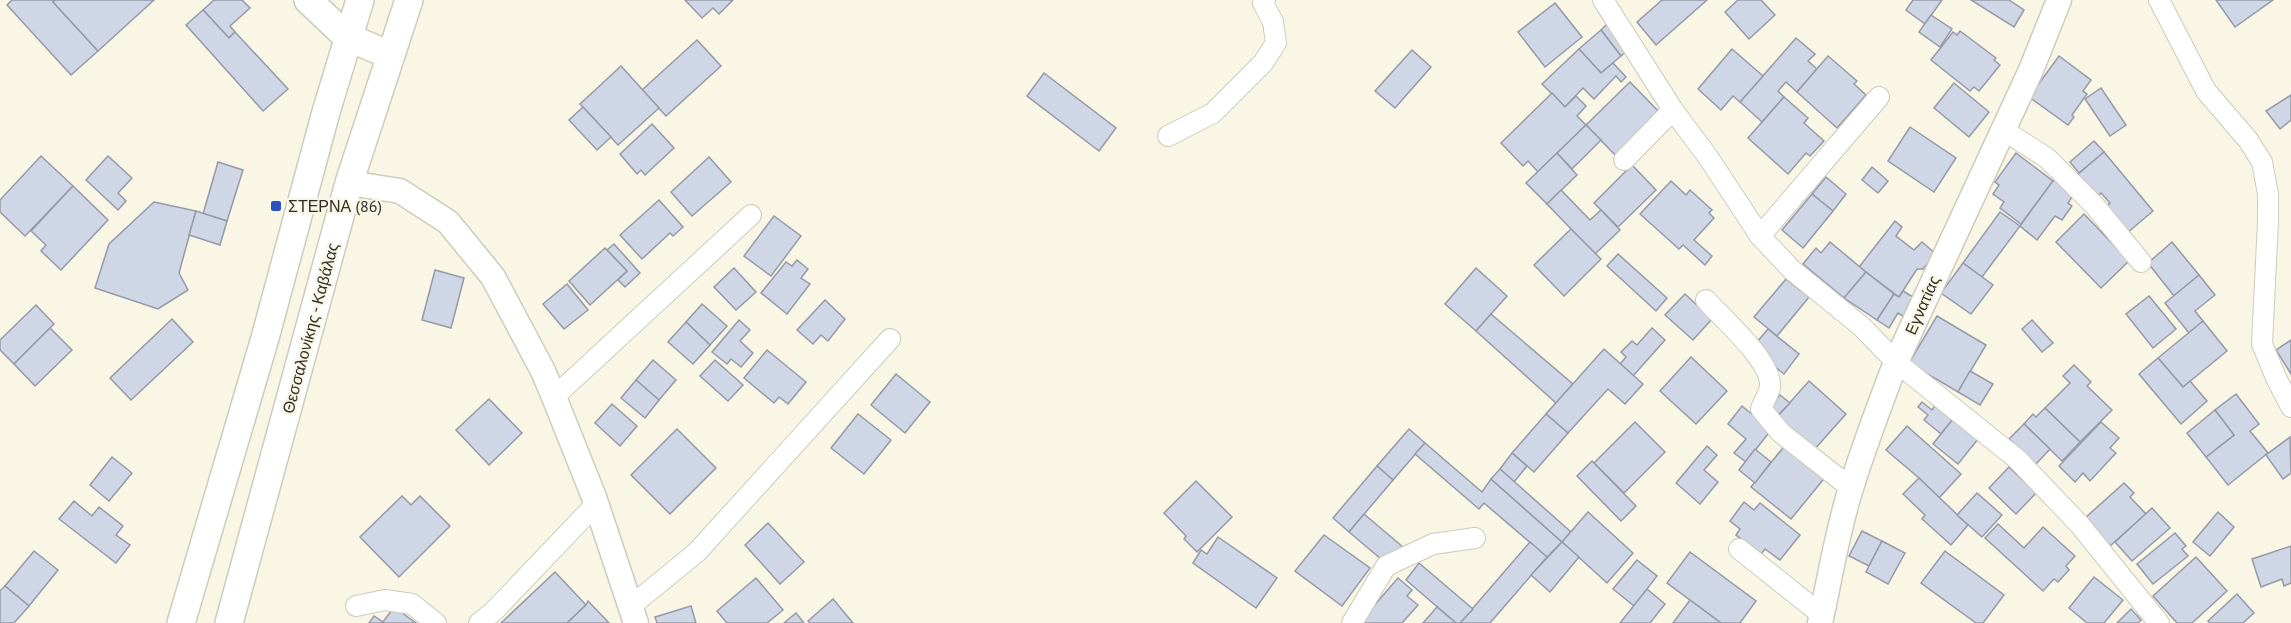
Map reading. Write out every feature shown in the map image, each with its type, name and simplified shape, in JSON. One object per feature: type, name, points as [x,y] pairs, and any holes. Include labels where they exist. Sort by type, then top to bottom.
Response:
[{"type":"main road","points":[[308,0],[347,37],[390,55]]},
{"type":"main road","points":[[181,623],[265,338],[347,37],[360,0]]},
{"type":"main road","name":"Θεσσαλονίκης - Καβάλας","points":[[229,623],[349,183],[405,1]]},
{"type":"street","points":[[1168,136],[1213,113],[1263,63],[1276,43],[1273,22],[1263,3],[1265,0]]},
{"type":"street","points":[[1603,0],[1672,110],[1708,157],[1760,236],[1792,270],[1862,327],[1896,362],[2017,459],[2080,525],[2159,623]]},
{"type":"street","name":"Εγνατίας","points":[[1821,619],[1851,488],[1896,362],[2003,130],[2059,0]]},
{"type":"street","points":[[2159,0],[2206,91],[2248,140],[2262,162],[2268,194],[2268,220],[2262,344],[2291,407]]},
{"type":"street","points":[[1760,236],[1879,97]]},
{"type":"street","points":[[1624,160],[1672,110]]},
{"type":"street","points":[[2003,130],[2047,158],[2095,206],[2141,262]]},
{"type":"street","points":[[349,183],[400,191],[448,222],[493,277],[543,371],[554,397],[596,504],[634,614],[697,552],[890,339]]},
{"type":"street","points":[[554,397],[751,215]]},
{"type":"street","points":[[1706,300],[1754,352],[1766,369],[1770,386],[1761,409],[1781,433],[1851,488]]},
{"type":"street","points":[[479,623],[495,611],[596,504]]},
{"type":"street","points":[[1352,623],[1386,566],[1433,544],[1475,538]]},
{"type":"street","points":[[1739,549],[1821,619]]},
{"type":"street","points":[[356,606],[385,600],[412,604],[436,623]]},
{"type":"building","points":[[12,0],[55,0],[53,2],[98,51],[71,75],[7,5]]},
{"type":"building","points":[[55,0],[154,0],[98,51],[53,2]]},
{"type":"building","points":[[214,0],[242,0],[250,8],[230,26],[235,32],[229,38],[203,10]]},
{"type":"building","points":[[685,0],[733,0],[719,14],[713,8],[702,18]]},
{"type":"building","points":[[1662,0],[1707,0],[1656,45],[1637,22]]},
{"type":"building","points":[[1738,0],[1761,0],[1775,15],[1749,39],[1725,12]]},
{"type":"building","points":[[1913,0],[1942,0],[1925,24],[1906,10]]},
{"type":"building","points":[[1971,0],[2009,0],[2024,10],[2014,27]]},
{"type":"building","points":[[2216,0],[2273,0],[2235,27]]},
{"type":"building","points":[[1555,3],[1582,37],[1545,67],[1518,32]]},
{"type":"building","points":[[203,10],[229,38],[235,32],[288,89],[263,111],[186,25]]},
{"type":"building","points":[[1931,15],[1952,29],[1940,47],[1919,32]]},
{"type":"building","points":[[1612,19],[1627,51],[1621,56],[1601,30]]},
{"type":"building","points":[[1601,30],[1621,56],[1601,73],[1579,49]]},
{"type":"building","points":[[1960,31],[1996,58],[1994,60],[2000,65],[1979,91],[1974,87],[1970,91],[1931,60],[1953,32],[1957,35]]},
{"type":"building","points":[[1796,38],[1815,54],[1808,61],[1817,69],[1797,92],[1786,82],[1778,91],[1784,97],[1762,122],[1740,102]]},
{"type":"building","points":[[697,40],[721,66],[666,116],[642,90]]},
{"type":"building","points":[[1579,49],[1601,73],[1613,63],[1626,77],[1621,82],[1616,76],[1594,99],[1583,88],[1565,107],[1542,84]]},
{"type":"building","points":[[1732,49],[1763,76],[1740,102],[1733,96],[1721,110],[1698,89]]},
{"type":"building","points":[[1412,50],[1431,67],[1395,108],[1375,91]]},
{"type":"building","points":[[1828,56],[1857,81],[1854,84],[1866,95],[1837,128],[1797,92]]},
{"type":"building","points":[[2059,56],[2091,80],[2083,91],[2087,94],[2072,115],[2074,117],[2068,125],[2029,97]]},
{"type":"building","points":[[621,66],[659,108],[618,145],[580,104]]},
{"type":"building","points":[[1044,73],[1116,128],[1099,151],[1027,96]]},
{"type":"building","points":[[1630,82],[1662,115],[1618,158],[1586,125]]},
{"type":"building","points":[[1954,83],[1989,112],[1969,137],[1934,108]]},
{"type":"building","points":[[2101,88],[2126,125],[2110,136],[2085,99]]},
{"type":"building","points":[[1552,93],[1565,107],[1576,96],[1586,106],[1577,116],[1586,125],[1538,172],[1528,161],[1523,166],[1501,143]]},
{"type":"building","points":[[2291,95],[2291,120],[2280,129],[2266,111]]},
{"type":"building","points":[[1784,97],[1808,118],[1804,123],[1824,141],[1810,156],[1806,153],[1788,174],[1748,138]]},
{"type":"building","points":[[583,107],[611,137],[597,150],[569,120]]},
{"type":"building","points":[[652,124],[674,148],[645,175],[641,170],[637,174],[620,154]]},
{"type":"building","points":[[1586,125],[1601,140],[1572,169],[1557,153]]},
{"type":"building","points":[[1910,127],[1956,158],[1934,192],[1888,161]]},
{"type":"building","points":[[2094,141],[2104,152],[2079,173],[2070,162]]},
{"type":"building","points":[[2104,152],[2153,211],[2126,234],[2104,208],[2110,203],[2101,193],[2096,197],[2077,175]]},
{"type":"building","points":[[1557,153],[1577,175],[1547,204],[1526,183]]},
{"type":"building","points":[[2016,153],[2053,181],[2021,224],[2000,208],[2004,202],[1993,194],[1999,185],[1995,182]]},
{"type":"building","points":[[41,156],[73,186],[25,236],[0,212],[0,200]]},
{"type":"building","points":[[108,156],[132,178],[118,193],[126,201],[118,210],[86,180]]},
{"type":"building","points":[[709,157],[731,182],[692,216],[671,192]]},
{"type":"building","points":[[218,162],[243,170],[227,221],[203,214]]},
{"type":"building","points":[[1632,165],[1656,190],[1618,227],[1594,203]]},
{"type":"building","points":[[1872,167],[1888,181],[1878,193],[1862,180]]},
{"type":"building","points":[[1826,177],[1846,194],[1833,211],[1812,194]]},
{"type":"building","points":[[2055,178],[2075,192],[2068,203],[2072,206],[2062,220],[2055,216],[2037,240],[2020,226]]},
{"type":"building","points":[[1671,181],[1686,195],[1690,190],[1712,210],[1709,213],[1714,218],[1694,240],[1712,256],[1705,265],[1683,245],[1679,249],[1640,214]]},
{"type":"building","points":[[73,186],[108,220],[61,270],[41,251],[46,245],[31,231]]},
{"type":"building","points":[[1561,190],[1590,220],[1601,210],[1620,230],[1595,254],[1547,204]]},
{"type":"building","points":[[1812,194],[1833,211],[1803,248],[1782,230]]},
{"type":"building","points":[[659,200],[683,227],[673,236],[670,233],[642,259],[620,235]]},
{"type":"building","points":[[154,202],[196,211],[179,273],[188,290],[158,309],[95,288],[109,244]]},
{"type":"building","points":[[196,211],[227,221],[220,245],[189,235]]},
{"type":"building","points":[[2000,212],[2020,226],[1982,277],[1963,263]]},
{"type":"building","points":[[2084,214],[2129,261],[2101,288],[2056,242]]},
{"type":"building","points":[[774,216],[801,236],[771,276],[744,256]]},
{"type":"building","points":[[1895,221],[1902,227],[1896,236],[1914,250],[1922,242],[1936,254],[1923,269],[1917,269],[1899,297],[1859,267]]},
{"type":"building","points":[[1571,229],[1601,259],[1564,296],[1534,265]]},
{"type":"building","points":[[1830,242],[1866,272],[1844,298],[1803,264],[1816,248],[1821,253]]},
{"type":"building","points":[[2172,242],[2199,275],[2174,296],[2148,263]]},
{"type":"building","points":[[614,244],[640,273],[625,287],[618,280],[627,271],[607,250]]},
{"type":"building","points":[[605,248],[627,271],[590,305],[569,281]]},
{"type":"building","points":[[1618,254],[1667,298],[1656,311],[1607,266]]},
{"type":"building","points":[[797,260],[808,269],[801,278],[810,284],[787,314],[761,293],[786,262],[792,266]]},
{"type":"building","points":[[1963,263],[1993,285],[1971,314],[1941,293]]},
{"type":"building","points":[[734,268],[756,292],[736,310],[714,287]]},
{"type":"building","points":[[1476,268],[1507,296],[1476,331],[1445,304]]},
{"type":"building","points":[[435,270],[464,278],[451,328],[422,320]]},
{"type":"building","points":[[1866,272],[1894,294],[1877,320],[1844,298]]},
{"type":"building","points":[[2199,275],[2215,295],[2195,311],[2203,321],[2189,333],[2165,303]]},
{"type":"building","points":[[1786,279],[1809,297],[1777,336],[1754,317]]},
{"type":"building","points":[[567,284],[588,310],[564,329],[543,304]]},
{"type":"building","points":[[1903,291],[1918,300],[1906,318],[1898,313],[1889,328],[1877,320],[1894,294],[1899,297]]},
{"type":"building","points":[[1685,294],[1712,319],[1693,340],[1665,315]]},
{"type":"building","points":[[2149,296],[2176,329],[2153,348],[2126,314]]},
{"type":"building","points":[[825,300],[845,319],[828,341],[821,335],[813,344],[797,330]]},
{"type":"building","points":[[702,304],[727,326],[710,345],[686,322]]},
{"type":"building","points":[[36,305],[54,324],[14,364],[0,350],[0,340]]},
{"type":"building","points":[[1491,314],[1573,384],[1556,403],[1476,331]]},
{"type":"building","points":[[1937,316],[1986,345],[1958,392],[1909,363]]},
{"type":"building","points":[[172,319],[193,342],[131,400],[110,378]]},
{"type":"building","points":[[739,320],[750,330],[740,341],[753,353],[741,367],[731,359],[727,364],[712,352]]},
{"type":"building","points":[[2032,320],[2053,343],[2042,352],[2022,329]]},
{"type":"building","points":[[2203,321],[2227,351],[2183,387],[2158,358]]},
{"type":"building","points":[[686,322],[710,345],[693,364],[668,342]]},
{"type":"building","points":[[50,328],[72,350],[35,386],[14,364]]},
{"type":"building","points":[[1652,328],[1665,340],[1633,376],[1620,364],[1626,357],[1621,352],[1632,341],[1637,345]]},
{"type":"building","points":[[1768,329],[1799,354],[1784,374],[1752,348]]},
{"type":"building","points":[[2291,340],[2291,374],[2276,350]]},
{"type":"building","points":[[1604,349],[1643,384],[1625,404],[1608,389],[1568,433],[1546,414]]},
{"type":"building","points":[[767,350],[806,382],[788,404],[779,397],[774,403],[744,378]]},
{"type":"building","points":[[1691,357],[1727,391],[1696,424],[1660,391]]},
{"type":"building","points":[[2158,358],[2183,387],[2190,381],[2207,401],[2181,424],[2139,374]]},
{"type":"building","points":[[653,360],[676,380],[659,400],[636,380]]},
{"type":"building","points":[[715,360],[743,385],[728,401],[700,376]]},
{"type":"building","points":[[2074,365],[2091,382],[2087,386],[2112,410],[2080,442],[2045,408],[2070,383],[2063,376]]},
{"type":"building","points":[[1970,371],[1993,384],[1980,405],[1958,392]]},
{"type":"building","points":[[896,374],[930,402],[905,433],[871,405]]},
{"type":"building","points":[[636,380],[659,400],[645,418],[621,398]]},
{"type":"building","points":[[1809,381],[1846,414],[1813,451],[1776,418]]},
{"type":"building","points":[[2236,394],[2259,424],[2250,431],[2268,453],[2228,485],[2206,457],[2234,435],[2215,410]]},
{"type":"building","points":[[1780,395],[1790,403],[1778,415],[1769,407]]},
{"type":"building","points":[[489,399],[522,433],[489,465],[456,430]]},
{"type":"building","points":[[1922,402],[1932,410],[1935,405],[1953,419],[1941,434],[1924,420],[1928,415],[1918,407]]},
{"type":"building","points":[[612,404],[637,426],[620,446],[595,423]]},
{"type":"building","points":[[1742,406],[1771,430],[1746,462],[1734,453],[1746,439],[1728,424]]},
{"type":"building","points":[[2045,408],[2080,442],[2062,461],[2024,424],[2033,414],[2036,417]]},
{"type":"building","points":[[2215,410],[2234,435],[2206,457],[2187,433]]},
{"type":"building","points":[[858,414],[891,440],[864,474],[831,448]]},
{"type":"building","points":[[1546,414],[1568,433],[1534,472],[1512,453]]},
{"type":"building","points":[[1953,419],[1978,439],[1958,464],[1933,444]]},
{"type":"building","points":[[1635,422],[1665,452],[1624,493],[1594,463]]},
{"type":"building","points":[[2101,422],[2119,438],[2110,448],[2116,453],[2090,481],[2083,473],[2075,482],[2059,466]]},
{"type":"building","points":[[2024,424],[2050,449],[2036,464],[2009,439]]},
{"type":"building","points":[[1907,426],[1961,474],[1939,498],[1886,450]]},
{"type":"building","points":[[677,429],[716,468],[670,514],[631,475]]},
{"type":"building","points":[[1409,429],[1425,443],[1393,480],[1377,466]]},
{"type":"building","points":[[2290,437],[2291,473],[2283,479],[2266,455]]},
{"type":"building","points":[[1425,443],[1482,492],[1491,479],[1562,542],[1547,557],[1484,503],[1479,509],[1415,454]]},
{"type":"building","points":[[1787,443],[1827,475],[1791,519],[1751,487]]},
{"type":"building","points":[[1707,446],[1717,455],[1704,470],[1718,482],[1700,504],[1676,483]]},
{"type":"building","points":[[1755,449],[1771,462],[1755,483],[1739,470]]},
{"type":"building","points":[[1512,453],[1527,466],[1514,482],[1500,469]]},
{"type":"building","points":[[112,457],[132,473],[109,501],[90,485]]},
{"type":"building","points":[[1592,461],[1636,506],[1621,521],[1577,476]]},
{"type":"building","points":[[1377,466],[1393,480],[1349,532],[1333,518]]},
{"type":"building","points":[[2009,467],[2036,493],[2016,514],[1989,488]]},
{"type":"building","points":[[1500,469],[1571,532],[1562,542],[1491,479]]},
{"type":"building","points":[[1919,478],[1968,525],[1951,545],[1922,519],[1925,515],[1903,494]]},
{"type":"building","points":[[1196,481],[1232,517],[1197,552],[1184,539],[1186,536],[1164,513]]},
{"type":"building","points":[[2124,483],[2134,493],[2130,497],[2146,514],[2110,546],[2085,518]]},
{"type":"building","points":[[1977,493],[2002,515],[1982,537],[1957,515]]},
{"type":"building","points":[[402,496],[411,505],[420,496],[450,526],[399,577],[360,537]]},
{"type":"building","points":[[74,501],[92,516],[99,507],[123,526],[116,535],[130,545],[116,563],[59,519]]},
{"type":"building","points":[[1744,502],[1754,510],[1760,503],[1800,535],[1780,560],[1765,549],[1761,554],[1736,535],[1740,529],[1730,521]]},
{"type":"building","points":[[2152,508],[2170,528],[2132,561],[2115,542]]},
{"type":"building","points":[[1588,512],[1633,553],[1607,583],[1562,542]]},
{"type":"building","points":[[2218,512],[2234,527],[2210,556],[2193,542]]},
{"type":"building","points":[[1364,514],[1403,547],[1388,565],[1349,532]]},
{"type":"building","points":[[768,523],[804,562],[780,584],[745,545]]},
{"type":"building","points":[[1998,524],[2024,548],[2043,527],[2075,556],[2066,566],[2069,570],[2058,582],[2054,579],[2043,591],[1985,538]]},
{"type":"building","points":[[1862,531],[1882,541],[1869,566],[1849,556]]},
{"type":"building","points":[[2175,533],[2186,546],[2182,549],[2188,556],[2153,584],[2137,564]]},
{"type":"building","points":[[1324,535],[1370,568],[1342,606],[1295,571]]},
{"type":"building","points":[[1218,537],[1277,578],[1256,608],[1193,563],[1201,550],[1207,554]]},
{"type":"building","points":[[1882,541],[1905,553],[1888,584],[1866,572]]},
{"type":"building","points":[[1530,542],[1547,557],[1490,623],[1460,623]]},
{"type":"building","points":[[1562,542],[1579,557],[1550,592],[1531,575]]},
{"type":"building","points":[[2291,546],[2291,583],[2284,586],[2282,579],[2261,587],[2252,559]]},
{"type":"building","points":[[34,551],[58,570],[29,606],[5,586]]},
{"type":"building","points":[[1945,551],[2004,595],[1983,623],[1976,623],[1921,583]]},
{"type":"building","points":[[1690,552],[1756,601],[1740,623],[1721,623],[1667,583]]},
{"type":"building","points":[[2196,557],[2227,591],[2192,623],[2177,623],[2153,596]]},
{"type":"building","points":[[1637,560],[1657,576],[1634,606],[1613,589]]},
{"type":"building","points":[[1419,563],[1473,609],[1460,623],[1456,623],[1406,580]]},
{"type":"building","points":[[555,572],[586,605],[567,623],[501,623]]},
{"type":"building","points":[[2094,577],[2123,600],[2104,623],[2087,623],[2069,608]]},
{"type":"building","points":[[756,578],[783,610],[767,623],[727,623],[717,611]]},
{"type":"building","points":[[1398,578],[1412,590],[1407,596],[1418,605],[1402,623],[1359,623]]},
{"type":"building","points":[[5,586],[29,606],[14,623],[0,623],[0,591]]},
{"type":"building","points":[[1647,589],[1665,604],[1650,623],[1620,623]]},
{"type":"building","points":[[2237,594],[2254,613],[2243,623],[2210,623],[2208,621]]},
{"type":"building","points":[[833,599],[853,623],[810,623],[808,621]]},
{"type":"building","points":[[1690,600],[1721,623],[1673,623]]},
{"type":"building","points":[[588,601],[609,623],[567,623],[586,605]]},
{"type":"building","points":[[691,606],[696,623],[657,623],[655,617]]},
{"type":"building","points":[[394,607],[416,623],[369,623],[374,616],[383,622]]},
{"type":"building","points":[[1437,607],[1456,623],[1423,623]]},
{"type":"building","points":[[2131,609],[2141,620],[2138,623],[2117,623]]},
{"type":"building","points":[[796,613],[804,623],[784,623]]},
{"type":"place","name":"ΣΤΕΡΝΑ (86)","points":[[276,206]]}]
